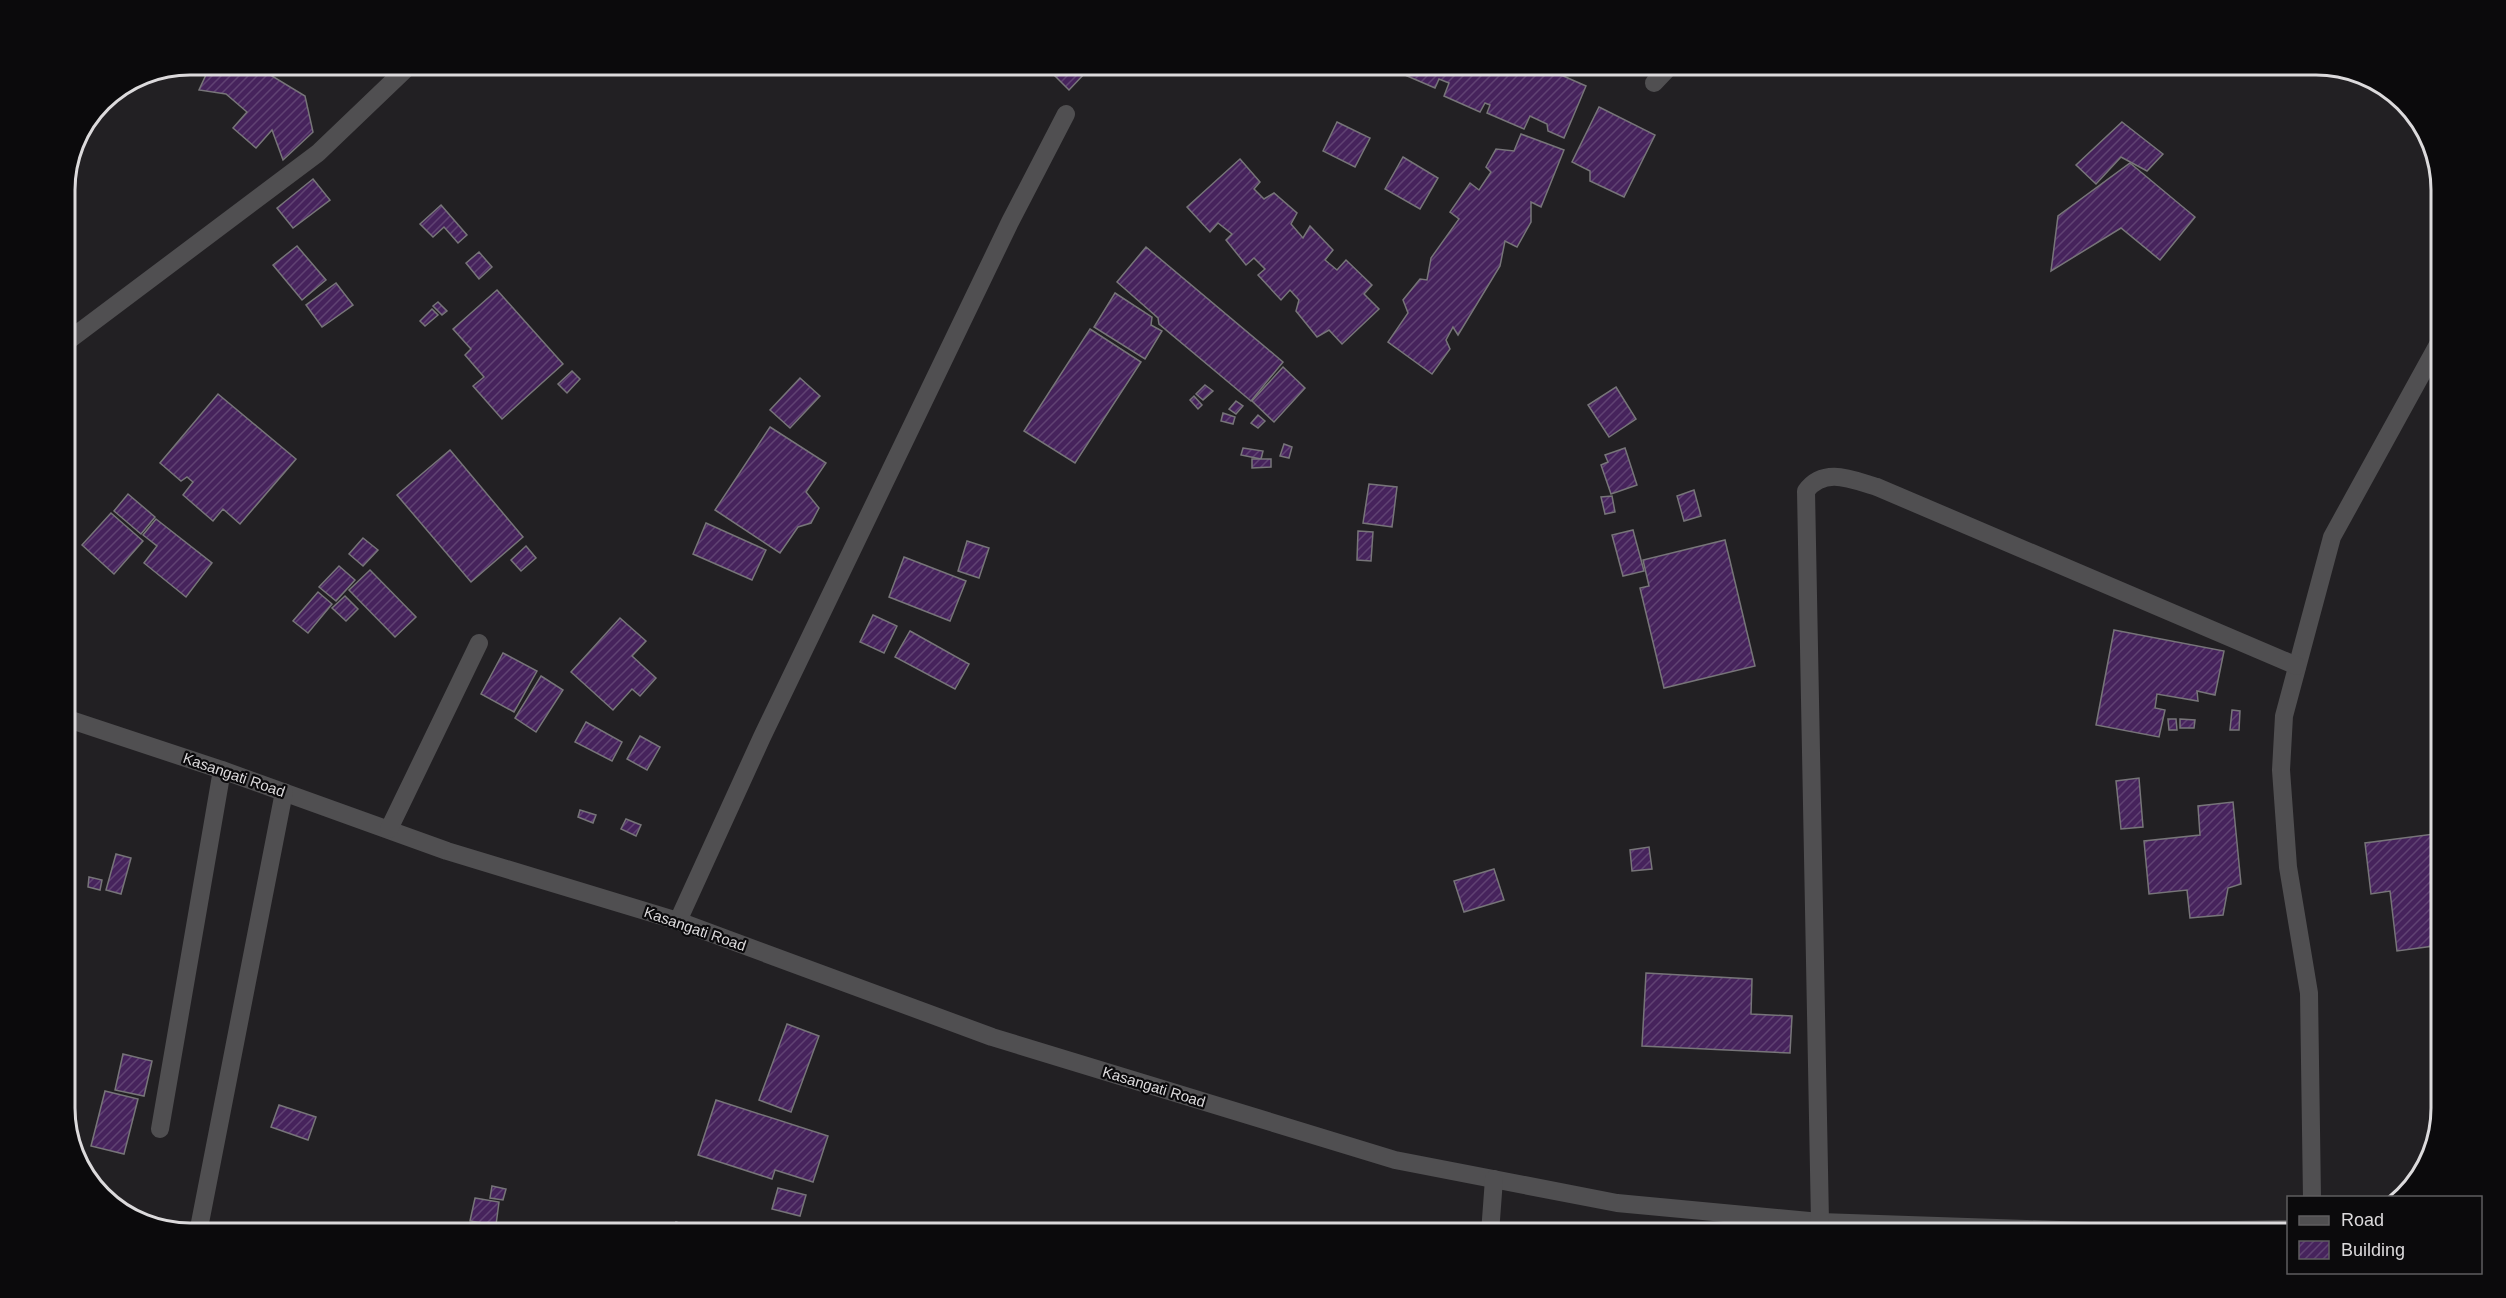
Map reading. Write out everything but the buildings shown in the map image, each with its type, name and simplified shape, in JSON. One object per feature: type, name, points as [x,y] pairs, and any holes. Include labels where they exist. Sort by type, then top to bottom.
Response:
[{"type":"street","points":[[75,335],[318,153],[400,75]]},
{"type":"street","points":[[1654,84],[1662,75]]},
{"type":"street","points":[[678,921],[767,726],[1010,222],[1066,114]]},
{"type":"street","points":[[2312,1196],[2309,993],[2288,867],[2281,770],[2284,716],[2332,537],[2431,357]]},
{"type":"street","points":[[1820,1222],[1806,491],[1813,482],[1823,477],[1841,476],[1877,487],[2297,666]]},
{"type":"street","points":[[388,829],[479,644]]},
{"type":"street","name":"Kasangati Road","points":[[75,721],[222,770],[447,850],[678,921],[992,1037],[1395,1160],[1617,1203],[1850,1223]]},
{"type":"street","points":[[160,1129],[222,770]]},
{"type":"street","points":[[200,1223],[284,792]]},
{"type":"street","points":[[1491,1223],[1494,1179]]}]
